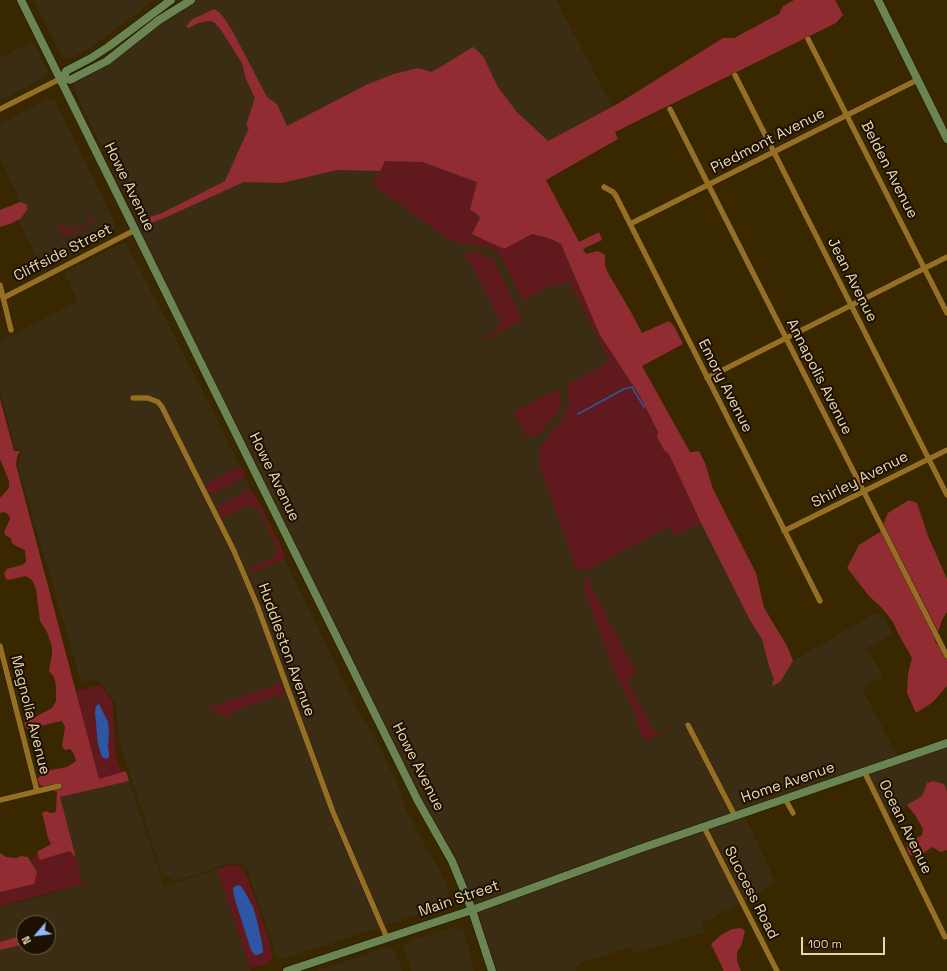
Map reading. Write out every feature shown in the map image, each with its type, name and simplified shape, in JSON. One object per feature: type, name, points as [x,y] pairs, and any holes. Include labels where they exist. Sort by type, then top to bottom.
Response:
[{"type":"street","name":"Howe Avenue","points":[[21,0],[62,78],[135,230],[418,801],[452,861],[472,910],[492,971]]},
{"type":"street","points":[[0,109],[62,78],[66,71],[108,48],[171,0]]},
{"type":"street","points":[[62,78],[70,80],[107,61],[159,20],[191,0]]},
{"type":"street","points":[[878,0],[947,139]]},
{"type":"street","name":"Belden Avenue","points":[[808,38],[947,313]]},
{"type":"street","name":"Jean Avenue","points":[[735,75],[947,495]]},
{"type":"street","name":"Piedmont Avenue","points":[[630,224],[917,80]]},
{"type":"street","name":"Annapolis Avenue","points":[[670,109],[947,656]]},
{"type":"street","name":"Emory Avenue","points":[[604,187],[613,192],[616,196],[820,601]]},
{"type":"street","name":"Cliffside Street","points":[[3,298],[135,230]]},
{"type":"street","points":[[707,378],[947,257]]},
{"type":"street","points":[[0,285],[11,330]]},
{"type":"street","name":"Huddleston Avenue","points":[[133,398],[148,398],[158,402],[162,407],[234,551],[257,605],[332,812],[387,938]]},
{"type":"street","name":"Shirley Avenue","points":[[784,531],[947,450]]},
{"type":"street","name":"Magnolia Avenue","points":[[0,646],[37,791]]},
{"type":"street","points":[[688,725],[735,816]]},
{"type":"street","name":"Home Avenue","points":[[639,849],[947,743]]},
{"type":"street","name":"Ocean Avenue","points":[[864,771],[945,937]]},
{"type":"street","points":[[0,800],[59,786]]},
{"type":"street","points":[[786,799],[793,812]]},
{"type":"street","name":"Success Road","points":[[704,827],[777,971]]},
{"type":"street","name":"Main Street","points":[[287,971],[472,910],[639,849]]},
{"type":"shaded area","points":[[34,0],[154,0],[94,45],[77,55],[64,60]]},
{"type":"shaded area","points":[[198,0],[556,0],[612,106],[548,141],[516,111],[498,87],[483,56],[475,49],[793,661],[872,615],[883,615],[893,634],[867,648],[883,677],[862,688],[899,759],[947,743],[947,789],[886,816],[864,772],[705,826],[742,902],[701,924],[705,932],[635,954],[631,947],[587,961],[575,967],[577,971],[492,971],[472,910],[135,230],[138,222],[74,89],[74,85],[78,79],[170,16]]},
{"type":"shaded area","points":[[794,0],[835,0],[843,15],[836,23],[615,132],[618,139],[546,180],[579,242],[599,232],[602,240],[583,249],[586,254],[598,251],[605,255],[605,265],[608,273],[642,333],[669,321],[674,326],[683,344],[642,366],[690,452],[699,451],[705,463],[713,489],[756,573],[764,608],[787,646],[793,661],[780,682],[772,686],[774,679],[762,639],[751,622],[701,523],[669,454],[664,450],[657,437],[658,432],[640,396],[600,335],[561,244],[549,238],[532,234],[504,249],[472,234],[480,218],[477,214],[470,210],[477,182],[422,162],[385,161],[380,171],[337,170],[282,183],[244,182],[143,226],[139,220],[160,214],[225,181],[249,128],[246,125],[255,98],[246,79],[242,63],[221,30],[214,22],[208,21],[198,23],[189,28],[186,27],[191,20],[214,9],[225,19],[267,97],[277,104],[287,126],[366,85],[394,74],[418,68],[432,72],[473,47],[483,56],[498,87],[516,111],[548,141],[619,103],[723,38],[734,38],[779,14],[783,6]]},
{"type":"shaded area","points":[[33,42],[48,72],[47,76],[0,101],[0,58]]},
{"type":"shaded area","points":[[48,99],[55,101],[116,225],[113,231],[48,266],[40,263],[19,222],[20,200],[0,159],[0,124]]},
{"type":"shaded area","points":[[385,161],[422,162],[477,182],[470,210],[480,218],[472,235],[504,249],[532,234],[549,238],[561,244],[600,335],[640,396],[701,523],[675,536],[670,526],[587,570],[578,570],[575,566],[540,467],[539,456],[543,442],[560,422],[568,407],[567,384],[610,362],[569,281],[556,287],[554,284],[522,300],[501,257],[497,252],[489,248],[454,242],[448,239],[372,184]]},
{"type":"shaded area","points":[[20,202],[27,205],[27,210],[20,219],[0,227],[0,210]]},
{"type":"shaded area","points":[[90,214],[94,222],[64,237],[60,229],[54,231],[54,229],[64,224],[67,230],[86,224],[90,221],[88,216]]},
{"type":"shaded area","points":[[126,243],[214,413],[358,711],[377,742],[400,790],[404,806],[446,883],[449,897],[444,906],[289,957],[278,959],[247,870],[239,863],[224,865],[175,881],[162,874],[119,739],[116,702],[96,679],[81,682],[18,466],[22,449],[15,449],[0,389],[0,341],[78,301],[65,272]]},
{"type":"shaded area","points":[[470,252],[476,252],[493,259],[521,317],[518,323],[489,338],[483,338],[481,335],[483,334],[485,337],[499,329],[497,325],[501,323],[468,258],[464,260],[464,255]]},
{"type":"shaded area","points":[[558,389],[561,398],[561,406],[557,413],[537,436],[526,436],[515,414],[516,410]]},
{"type":"shaded area","points":[[0,399],[14,451],[20,451],[17,457],[16,465],[99,779],[126,771],[129,781],[60,797],[76,858],[70,851],[40,860],[37,852],[51,844],[48,838],[42,813],[46,811],[50,813],[56,812],[57,792],[40,785],[37,779],[46,771],[67,767],[76,761],[74,754],[70,749],[65,750],[62,746],[65,727],[62,721],[27,729],[24,723],[52,708],[56,701],[56,685],[54,677],[49,671],[52,647],[47,632],[40,621],[36,589],[32,580],[26,576],[8,580],[6,579],[4,573],[7,569],[22,565],[26,562],[25,550],[12,543],[11,538],[6,536],[4,532],[10,519],[9,515],[4,512],[0,513],[0,498],[9,488],[9,481],[0,459]]},
{"type":"shaded area","points":[[237,467],[239,469],[242,468],[245,475],[242,479],[214,493],[208,492],[205,486],[206,484]]},
{"type":"shaded area","points":[[248,491],[253,492],[256,497],[286,557],[255,572],[249,572],[246,568],[247,567],[250,569],[276,555],[274,550],[277,547],[257,507],[252,509],[249,505],[223,518],[224,523],[218,511],[220,505]]},
{"type":"shaded area","points":[[909,500],[917,503],[928,536],[947,579],[947,612],[942,620],[935,642],[947,650],[947,686],[933,702],[916,713],[907,693],[908,674],[912,658],[893,622],[882,608],[869,596],[847,568],[859,545],[880,532],[888,513]]},
{"type":"shaded area","points":[[592,576],[592,578],[588,580],[635,671],[640,670],[629,678],[629,685],[655,733],[659,733],[669,728],[670,729],[648,740],[641,736],[634,709],[608,656],[583,586],[585,580]]},
{"type":"shaded area","points":[[276,680],[279,681],[284,690],[285,697],[282,700],[280,695],[230,712],[232,717],[226,717],[210,710],[209,707],[277,685]]},
{"type":"shaded area","points":[[100,685],[112,700],[116,757],[122,773],[99,780],[76,691]]},
{"type":"shaded area","points":[[129,781],[164,887],[217,869],[251,971],[0,971],[0,906],[33,899],[83,884],[59,797]]},
{"type":"shaded area","points":[[933,781],[944,784],[947,791],[947,850],[941,852],[932,847],[918,857],[910,855],[907,850],[907,844],[922,835],[923,829],[907,805],[922,796],[927,783]]},
{"type":"shaded area","points":[[744,815],[776,882],[745,901],[709,827]]},
{"type":"shaded area","points":[[70,851],[76,858],[83,884],[0,906],[0,892],[34,884],[35,866],[31,860],[38,854],[40,859]]},
{"type":"shaded area","points":[[0,853],[6,857],[28,857],[37,872],[34,884],[0,892]]},
{"type":"shaded area","points":[[236,864],[243,869],[247,876],[269,940],[272,954],[271,960],[268,963],[250,968],[217,869]]},
{"type":"shaded area","points":[[455,927],[464,930],[474,971],[411,971],[403,946],[414,940]]},
{"type":"shaded area","points":[[741,928],[745,931],[741,946],[737,952],[737,961],[741,971],[724,971],[711,944],[721,935],[732,929]]},
{"type":"shaded area","points":[[16,937],[16,946],[0,950],[0,942]]},
{"type":"shaded area","points":[[385,948],[395,950],[402,971],[316,971]]},
{"type":"water","points":[[99,704],[108,722],[109,757],[106,759],[102,757],[98,745],[95,712],[96,706]]},
{"type":"water","points":[[238,885],[241,886],[253,907],[257,921],[263,952],[258,955],[255,955],[251,950],[235,900],[233,890],[234,887]]},
{"type":"waterway","points":[[578,414],[624,389],[632,387],[644,407]]}]
